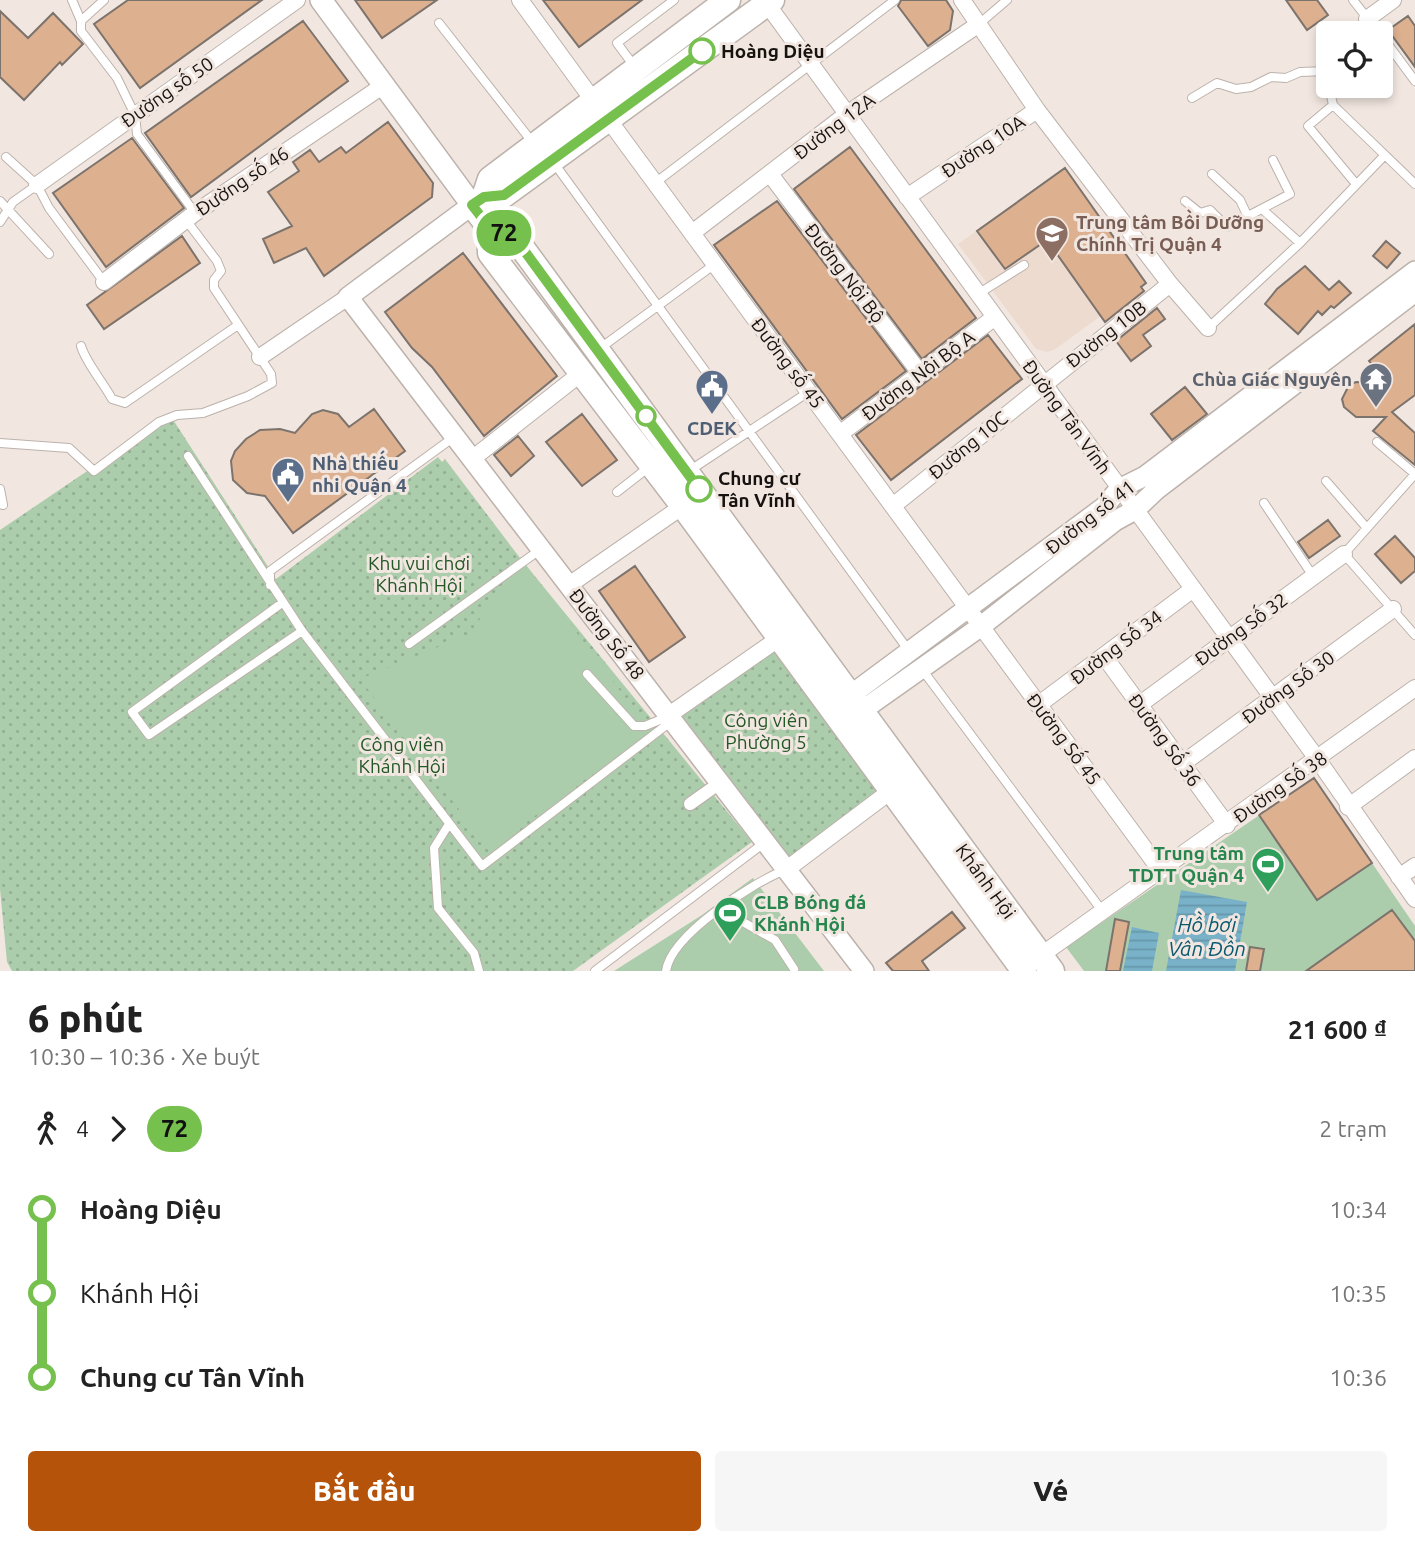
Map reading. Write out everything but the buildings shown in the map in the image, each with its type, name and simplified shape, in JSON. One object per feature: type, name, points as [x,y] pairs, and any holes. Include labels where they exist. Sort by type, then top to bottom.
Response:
[{"type":"main road","name":"Khánh Hội","points":[[321,0],[384,85],[478,201],[489,227],[490,253],[683,506],[778,639],[846,711],[1039,966]]},
{"type":"main road","points":[[601,110],[635,68],[719,2]]},
{"type":"main road","points":[[478,201],[504,195],[544,153],[601,110],[770,2]]},
{"type":"main road","name":"Khánh Hội","points":[[489,227],[515,238],[687,472],[846,711],[892,790],[1039,966]]},
{"type":"street","name":"Đường số 50","points":[[37,185],[297,0]]},
{"type":"street","points":[[520,0],[601,110]]},
{"type":"street","points":[[962,0],[1037,110]]},
{"type":"street","points":[[1367,19],[1393,0]]},
{"type":"street","name":"Đường Tân Vĩnh","points":[[770,2],[811,65],[1318,760],[1415,899]]},
{"type":"street","name":"Đường 12A","points":[[692,233],[847,114],[979,24]]},
{"type":"street","name":"Đường số 46","points":[[104,282],[191,217],[384,85]]},
{"type":"street","name":"Đường số 45","points":[[601,110],[894,505],[966,608]]},
{"type":"street","name":"Đường 10A","points":[[907,197],[1037,110],[1170,284],[1208,328]]},
{"type":"street","name":"Đường Nội Bộ","points":[[770,174],[920,373]]},
{"type":"street","points":[[260,357],[348,297],[478,201]]},
{"type":"street","name":"Đường số 41","points":[[916,661],[966,608],[1104,507],[1119,489],[1144,476],[1415,271]]},
{"type":"street","name":"Đường 10B","points":[[1043,384],[1170,284]]},
{"type":"street","name":"Đường số 41","points":[[846,711],[916,661],[980,626],[1104,530],[1135,510],[1156,490],[1415,292]]},
{"type":"street","name":"Đường Số 48","points":[[348,297],[864,971]]},
{"type":"street","name":"Đường Nội Bộ A","points":[[841,433],[995,317]]},
{"type":"street","points":[[472,459],[580,374]]},
{"type":"street","name":"Đường 10C","points":[[894,505],[1043,384]]},
{"type":"street","points":[[569,585],[683,506]]},
{"type":"street","name":"Đường Số 32","points":[[1139,705],[1344,554]]},
{"type":"street","name":"Đường Số 34","points":[[1038,705],[1193,589]]},
{"type":"street","name":"Đường Số 45","points":[[966,608],[1161,871]]},
{"type":"street","name":"Đường Số 30","points":[[1182,764],[1393,609]]},
{"type":"street","points":[[671,717],[778,639]]},
{"type":"street","name":"Đường Số 36","points":[[1104,656],[1227,825]]},
{"type":"street","name":"Đường Số 38","points":[[1039,966],[1103,912],[1415,688]]},
{"type":"street","points":[[1349,807],[1415,758]]},
{"type":"street","points":[[690,804],[721,782]]},
{"type":"street","points":[[787,869],[892,790]]},
{"type":"street","points":[[1399,877],[1415,866]]},
{"type":"lane","points":[[0,443],[69,448],[94,471],[159,422],[177,415],[203,413],[264,389],[272,383],[271,374],[215,288],[214,280],[220,271],[217,261],[137,134],[135,115],[117,78],[81,31],[81,20],[72,0]]},
{"type":"lane","points":[[81,20],[104,0]]},
{"type":"lane","points":[[635,68],[617,43],[674,0]]},
{"type":"lane","points":[[655,183],[895,0]]},
{"type":"lane","points":[[979,24],[1007,0]]},
{"type":"lane","points":[[1353,0],[1367,19]]},
{"type":"lane","points":[[439,23],[544,153],[1103,912]]},
{"type":"lane","points":[[1393,51],[1415,81]]},
{"type":"lane","points":[[1192,98],[1217,83],[1236,89],[1251,87],[1271,76],[1286,78],[1316,69]]},
{"type":"lane","points":[[1332,98],[1333,105],[1415,184]]},
{"type":"lane","points":[[1333,105],[1308,126],[1356,184]]},
{"type":"lane","points":[[1208,328],[1300,243],[1384,156]]},
{"type":"lane","points":[[6,157],[37,185],[49,208],[104,282]]},
{"type":"lane","points":[[1185,201],[1200,213],[1210,210],[1227,227],[1290,194],[1273,160]]},
{"type":"lane","points":[[1212,174],[1240,200],[1247,215]]},
{"type":"lane","points":[[0,222],[8,210],[37,185]]},
{"type":"lane","points":[[0,201],[49,254]]},
{"type":"lane","points":[[1262,209],[1300,243]]},
{"type":"lane","points":[[597,350],[715,264]]},
{"type":"lane","points":[[978,295],[1024,265]]},
{"type":"lane","points":[[81,346],[84,357],[98,373],[112,399],[125,403],[238,325]]},
{"type":"lane","points":[[687,472],[810,391]]},
{"type":"lane","points":[[270,585],[270,571],[455,437]]},
{"type":"lane","points":[[1377,442],[1415,474],[1344,554],[1415,635]]},
{"type":"lane","points":[[188,456],[302,631],[482,866],[671,717]]},
{"type":"lane","points":[[617,492],[652,466]]},
{"type":"lane","points":[[1326,481],[1366,527]]},
{"type":"lane","points":[[0,489],[3,505]]},
{"type":"lane","points":[[1264,503],[1313,576]]},
{"type":"lane","points":[[409,644],[541,549]]},
{"type":"lane","points":[[282,603],[132,712],[149,736],[302,631]]},
{"type":"lane","points":[[587,674],[634,726],[645,726],[671,717]]},
{"type":"lane","points":[[449,824],[434,848],[438,908],[474,953],[479,971]]},
{"type":"lane","points":[[595,971],[766,841]]},
{"type":"lane","points":[[666,971],[667,961],[696,929],[761,879],[787,869]]},
{"type":"lane","points":[[720,909],[775,940],[794,969]]},
{"type":"shaded area","name":"Trung tâm Bồi Dưỡng Chính Trị Quận 4","points":[[1065,168],[1146,283],[1054,350],[1047,352],[1036,349],[958,244]]},
{"type":"green space","name":"Công viên Khánh Hội","points":[[170,415],[276,579],[438,457],[442,462],[445,459],[520,558],[752,842],[573,971],[12,971],[7,962],[0,889],[0,530]]},
{"type":"green space","points":[[520,557],[651,732],[489,849],[360,679],[470,634]]},
{"type":"green space","name":"Công viên Phường 5","points":[[779,646],[885,785],[788,860],[678,719]]},
{"type":"green space","name":"Trung tâm TDTT Quận 4","points":[[1314,778],[1415,926],[1415,971],[1084,971],[1066,947]]},
{"type":"green space","name":"CLB Bóng đá Khánh Hội","points":[[753,878],[824,971],[614,971],[702,915]]},
{"type":"water","name":"Hồ bơi Vân Đồn","points":[[1181,890],[1247,902],[1235,971],[1166,971]]},
{"type":"water","points":[[1132,927],[1159,933],[1152,971],[1123,971]]},
{"type":"bus line","name":"72","points":[[699,489],[515,238],[489,227],[472,205],[484,197],[504,195],[702,51]]},
{"type":"place","name":"Hoàng Diệu","points":[[702,51]]},
{"type":"place","name":"Trung tâm Bồi Dưỡng Chính Trị Quận 4","points":[[1052,263]]},
{"type":"place","name":"Chùa Giác Nguyên","points":[[1376,409]]},
{"type":"place","name":"CDEK","points":[[712,416]]},
{"type":"place","name":"Chung cư Tân Vĩnh","points":[[699,489]]},
{"type":"place","name":"Nhà thiếu nhi Quận 4","points":[[288,504]]},
{"type":"place","name":"Trung tâm TDTT Quận 4","points":[[1268,894]]},
{"type":"place","name":"CLB Bóng đá Khánh Hội","points":[[730,943]]},
{"type":"park label","name":"Khu vui chơi Khánh Hội","points":[[419,574]]}]
